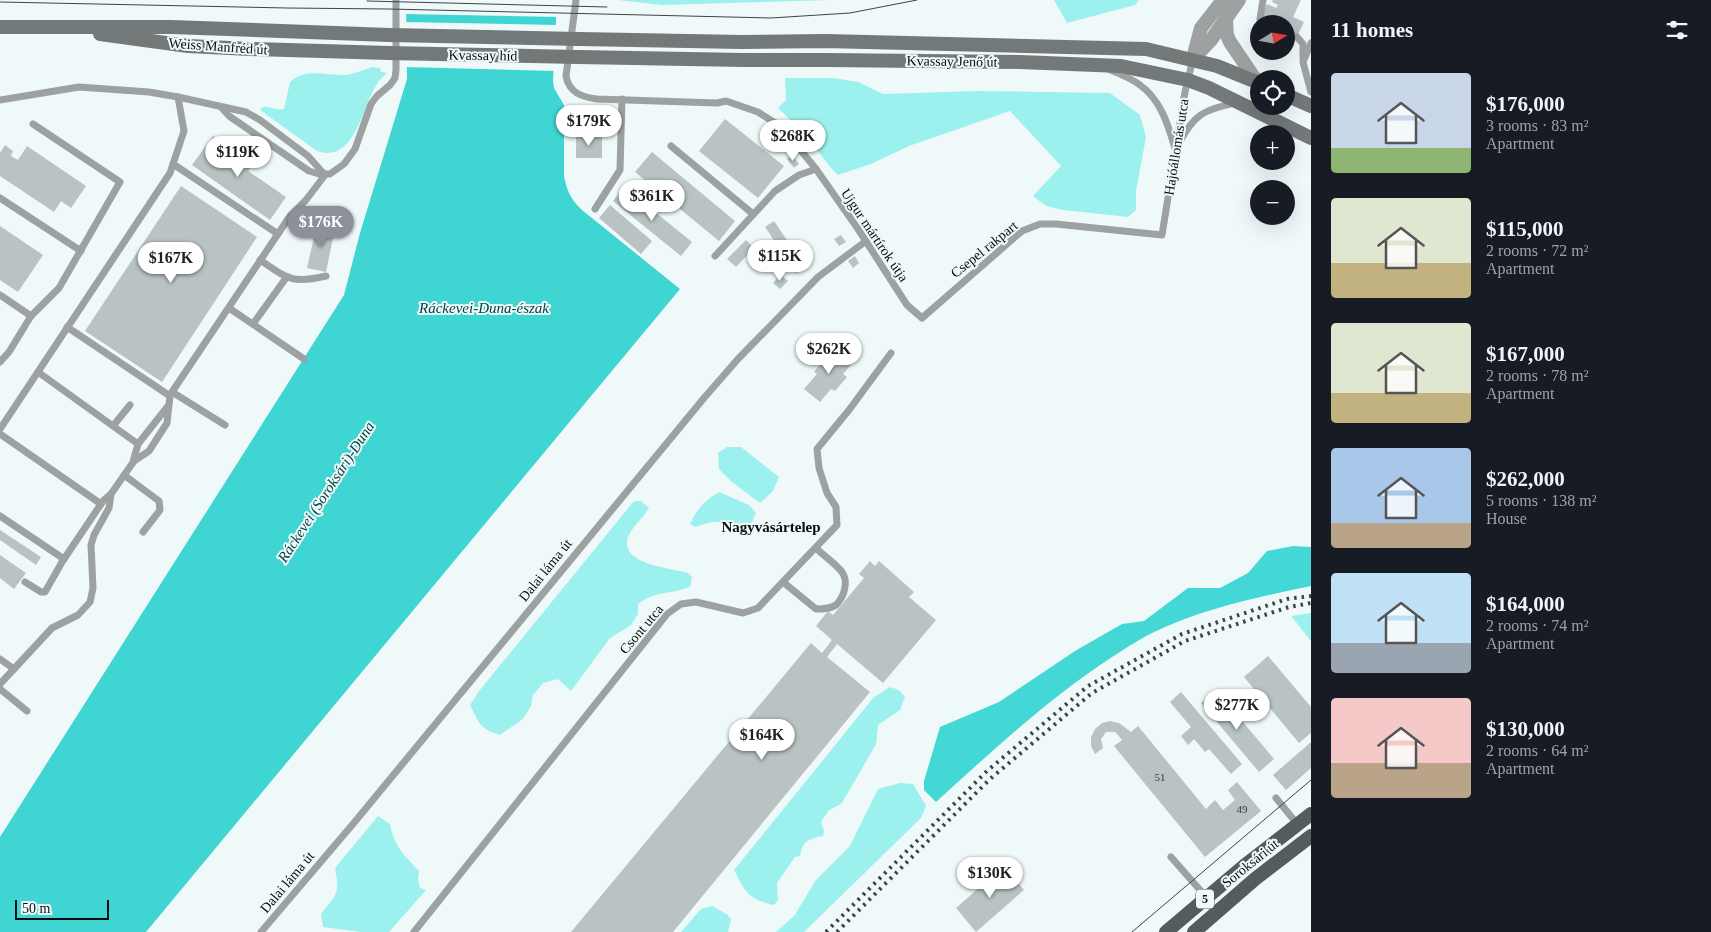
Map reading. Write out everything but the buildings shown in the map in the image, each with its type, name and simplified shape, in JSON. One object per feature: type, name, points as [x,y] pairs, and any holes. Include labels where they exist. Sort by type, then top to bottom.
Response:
[{"type":"main road","name":"Weiss Manfréd út","points":[[0,27],[170,27],[389,35]]},
{"type":"main road","name":"Weiss Manfréd út","points":[[48,27],[188,46],[388,53]]},
{"type":"main road","name":"Kvassay híd","points":[[389,35],[579,39]]},
{"type":"main road","name":"Kvassay Jenő út","points":[[579,39],[742,42],[826,41],[1146,49],[1193,59],[1227,69],[1250,79]]},
{"type":"main road","name":"Kvassay híd","points":[[388,53],[578,57]]},
{"type":"main road","name":"Kvassay Jenő út","points":[[578,57],[1099,64],[1131,67],[1188,80],[1311,138]]},
{"type":"main road","points":[[1295,99],[1311,106]]},
{"type":"main road","name":"Soroksári út","points":[[1166,932],[1311,814]]},
{"type":"main road","name":"Soroksári út","points":[[1194,932],[1255,879],[1311,836]]},
{"type":"street","name":"Hajóállomás utca","points":[[1193,59],[1202,28],[1223,0]]},
{"type":"street","points":[[1193,59],[1212,40],[1239,0]]},
{"type":"street","points":[[1226,21],[1227,35],[1230,42],[1250,71]]},
{"type":"lane","points":[[221,107],[229,116],[309,171],[325,175],[330,174],[344,164],[355,149],[371,104],[395,78],[396,0]]},
{"type":"lane","name":"Ujgur mártírok útja","points":[[576,0],[566,76],[567,82],[574,92],[585,97],[717,103],[726,101],[758,112],[782,128],[813,166],[866,241],[907,305],[922,318]]},
{"type":"lane","points":[[1261,15],[1263,0]]},
{"type":"lane","points":[[1297,37],[1303,44],[1303,62],[1311,92]]},
{"type":"lane","points":[[1303,62],[1311,43]]},
{"type":"lane","name":"Hajóállomás utca","points":[[1162,235],[1193,59]]},
{"type":"lane","points":[[1099,64],[1139,84],[1150,94],[1166,119],[1176,150]]},
{"type":"lane","points":[[0,100],[79,87],[178,96],[246,112],[260,120],[308,156],[325,175]]},
{"type":"lane","points":[[0,429],[170,173],[184,131],[178,96]]},
{"type":"lane","points":[[595,209],[620,170],[622,99]]},
{"type":"lane","points":[[1176,150],[1186,130],[1196,117],[1209,110],[1238,102]]},
{"type":"lane","points":[[0,362],[9,352],[31,316],[59,288],[120,182],[33,124]]},
{"type":"lane","points":[[671,146],[753,214]]},
{"type":"lane","points":[[173,164],[278,234]]},
{"type":"lane","points":[[715,256],[775,191],[813,166]]},
{"type":"lane","points":[[133,462],[149,451],[167,423],[171,394],[290,216],[306,200],[325,175]]},
{"type":"lane","points":[[0,198],[81,251]]},
{"type":"lane","name":"Csepel rakpart","points":[[922,318],[1022,231],[1040,224],[1162,235]]},
{"type":"lane","name":"Dalai láma út","points":[[261,932],[353,824],[704,398],[818,277],[866,241]]},
{"type":"lane","points":[[260,260],[286,278],[299,280],[326,276]]},
{"type":"lane","points":[[253,324],[286,278]]},
{"type":"lane","points":[[0,295],[31,316]]},
{"type":"lane","points":[[228,308],[304,360]]},
{"type":"lane","points":[[67,328],[171,394],[226,425]]},
{"type":"lane","name":"Csont utca","points":[[414,932],[667,614],[682,604],[696,602],[743,613],[758,608],[837,525],[836,507],[827,493],[819,468],[818,449],[891,353]]},
{"type":"lane","points":[[38,372],[138,444]]},
{"type":"lane","points":[[114,426],[130,405]]},
{"type":"lane","points":[[25,582],[41,592],[45,592],[64,559],[101,504],[111,494],[133,462],[138,444],[169,406]]},
{"type":"lane","points":[[0,434],[101,504]]},
{"type":"lane","points":[[124,475],[159,501],[160,510],[143,532]]},
{"type":"lane","points":[[0,684],[52,628],[78,615],[90,602],[93,588],[91,545],[94,535],[109,508],[111,494]]},
{"type":"lane","points":[[0,516],[64,559]]},
{"type":"lane","points":[[783,582],[816,609],[830,608],[836,604],[844,593],[846,585],[843,574],[816,548]]},
{"type":"lane","points":[[0,659],[14,669]]},
{"type":"lane","points":[[0,690],[27,711]]},
{"type":"lane","points":[[1276,798],[1298,825]]},
{"type":"lane","points":[[1171,857],[1207,898]]},
{"type":"shaded area","points":[[618,0],[833,0],[662,5]]},
{"type":"shaded area","points":[[1054,0],[1139,0],[1135,5],[1067,23]]},
{"type":"shaded area","points":[[372,67],[380,68],[381,72],[387,73],[377,84],[356,131],[349,142],[340,149],[330,153],[317,151],[260,110],[263,107],[284,109],[290,82],[296,77],[309,73],[346,75]]},
{"type":"shaded area","points":[[785,78],[833,78],[858,82],[883,94],[977,91],[1110,93],[1140,115],[1146,137],[1136,191],[1136,210],[1128,217],[1063,210],[1046,206],[1033,196],[1061,166],[1010,111],[909,146],[871,164],[838,175],[803,132],[778,108],[786,100]]},
{"type":"shaded area","points":[[727,447],[741,447],[779,477],[773,491],[760,503],[732,482],[719,469],[718,453]]},
{"type":"shaded area","points":[[719,492],[749,505],[756,513],[748,531],[740,535],[720,522],[711,522],[695,527],[690,524],[702,505]]},
{"type":"shaded area","points":[[634,501],[641,501],[649,508],[630,533],[627,543],[629,552],[646,563],[688,573],[692,577],[690,587],[657,595],[638,604],[638,614],[631,625],[610,638],[571,691],[558,679],[543,683],[533,695],[531,706],[523,719],[500,735],[488,730],[480,724],[470,705],[479,691]]},
{"type":"shaded area","points":[[1293,546],[1311,547],[1311,586],[1218,608],[1182,620],[1151,634],[1112,657],[1065,690],[1021,726],[936,802],[924,790],[924,781],[940,727],[999,702],[1075,651],[1122,624],[1144,621],[1188,588],[1220,588],[1248,573],[1267,551]]},
{"type":"shaded area","points":[[1311,613],[1311,641],[1291,616]]},
{"type":"shaded area","points":[[890,687],[899,690],[905,697],[900,710],[878,725],[876,744],[849,791],[841,804],[829,810],[821,822],[824,830],[823,836],[807,842],[800,856],[795,857],[777,883],[778,900],[774,905],[753,897],[745,890],[734,870],[874,697]]},
{"type":"shaded area","points":[[900,783],[913,784],[926,806],[921,818],[804,932],[776,932],[795,915],[815,881],[850,846],[878,789]]},
{"type":"shaded area","points":[[378,816],[390,824],[397,844],[404,855],[419,871],[418,880],[420,888],[426,890],[389,932],[361,932],[323,927],[321,914],[334,898],[337,889],[335,868]]},
{"type":"shaded area","points":[[712,906],[728,915],[731,919],[728,932],[681,932],[701,909]]},
{"type":"water","name":"Ráckevei-Duna-észak","points":[[406,0],[557,0],[553,80],[554,88],[564,105],[564,176],[568,191],[572,199],[582,210],[680,289],[146,932],[0,932],[0,837],[344,295],[360,233],[407,79]]},
{"type":"pier","points":[[403,0],[559,0],[558,17],[404,14]]},
{"type":"pier","points":[[404,22],[558,25],[556,71],[404,67]]},
{"type":"tram line","points":[[0,2],[771,18],[850,13],[917,0]]},
{"type":"tram line","points":[[367,1],[607,7]]},
{"type":"tram line","points":[[1132,932],[1311,780]]},
{"type":"railway","points":[[826,932],[987,771],[1088,686],[1182,634],[1287,599],[1311,596]]},
{"type":"railway","points":[[837,932],[990,779],[1092,693],[1185,641],[1289,607],[1311,603]]},
{"type":"district","name":"Nagyvásártelep","points":[[771,527]]},
{"type":"water label","name":"Ráckevei (Soroksári)-Duna","points":[[326,492]]}]
